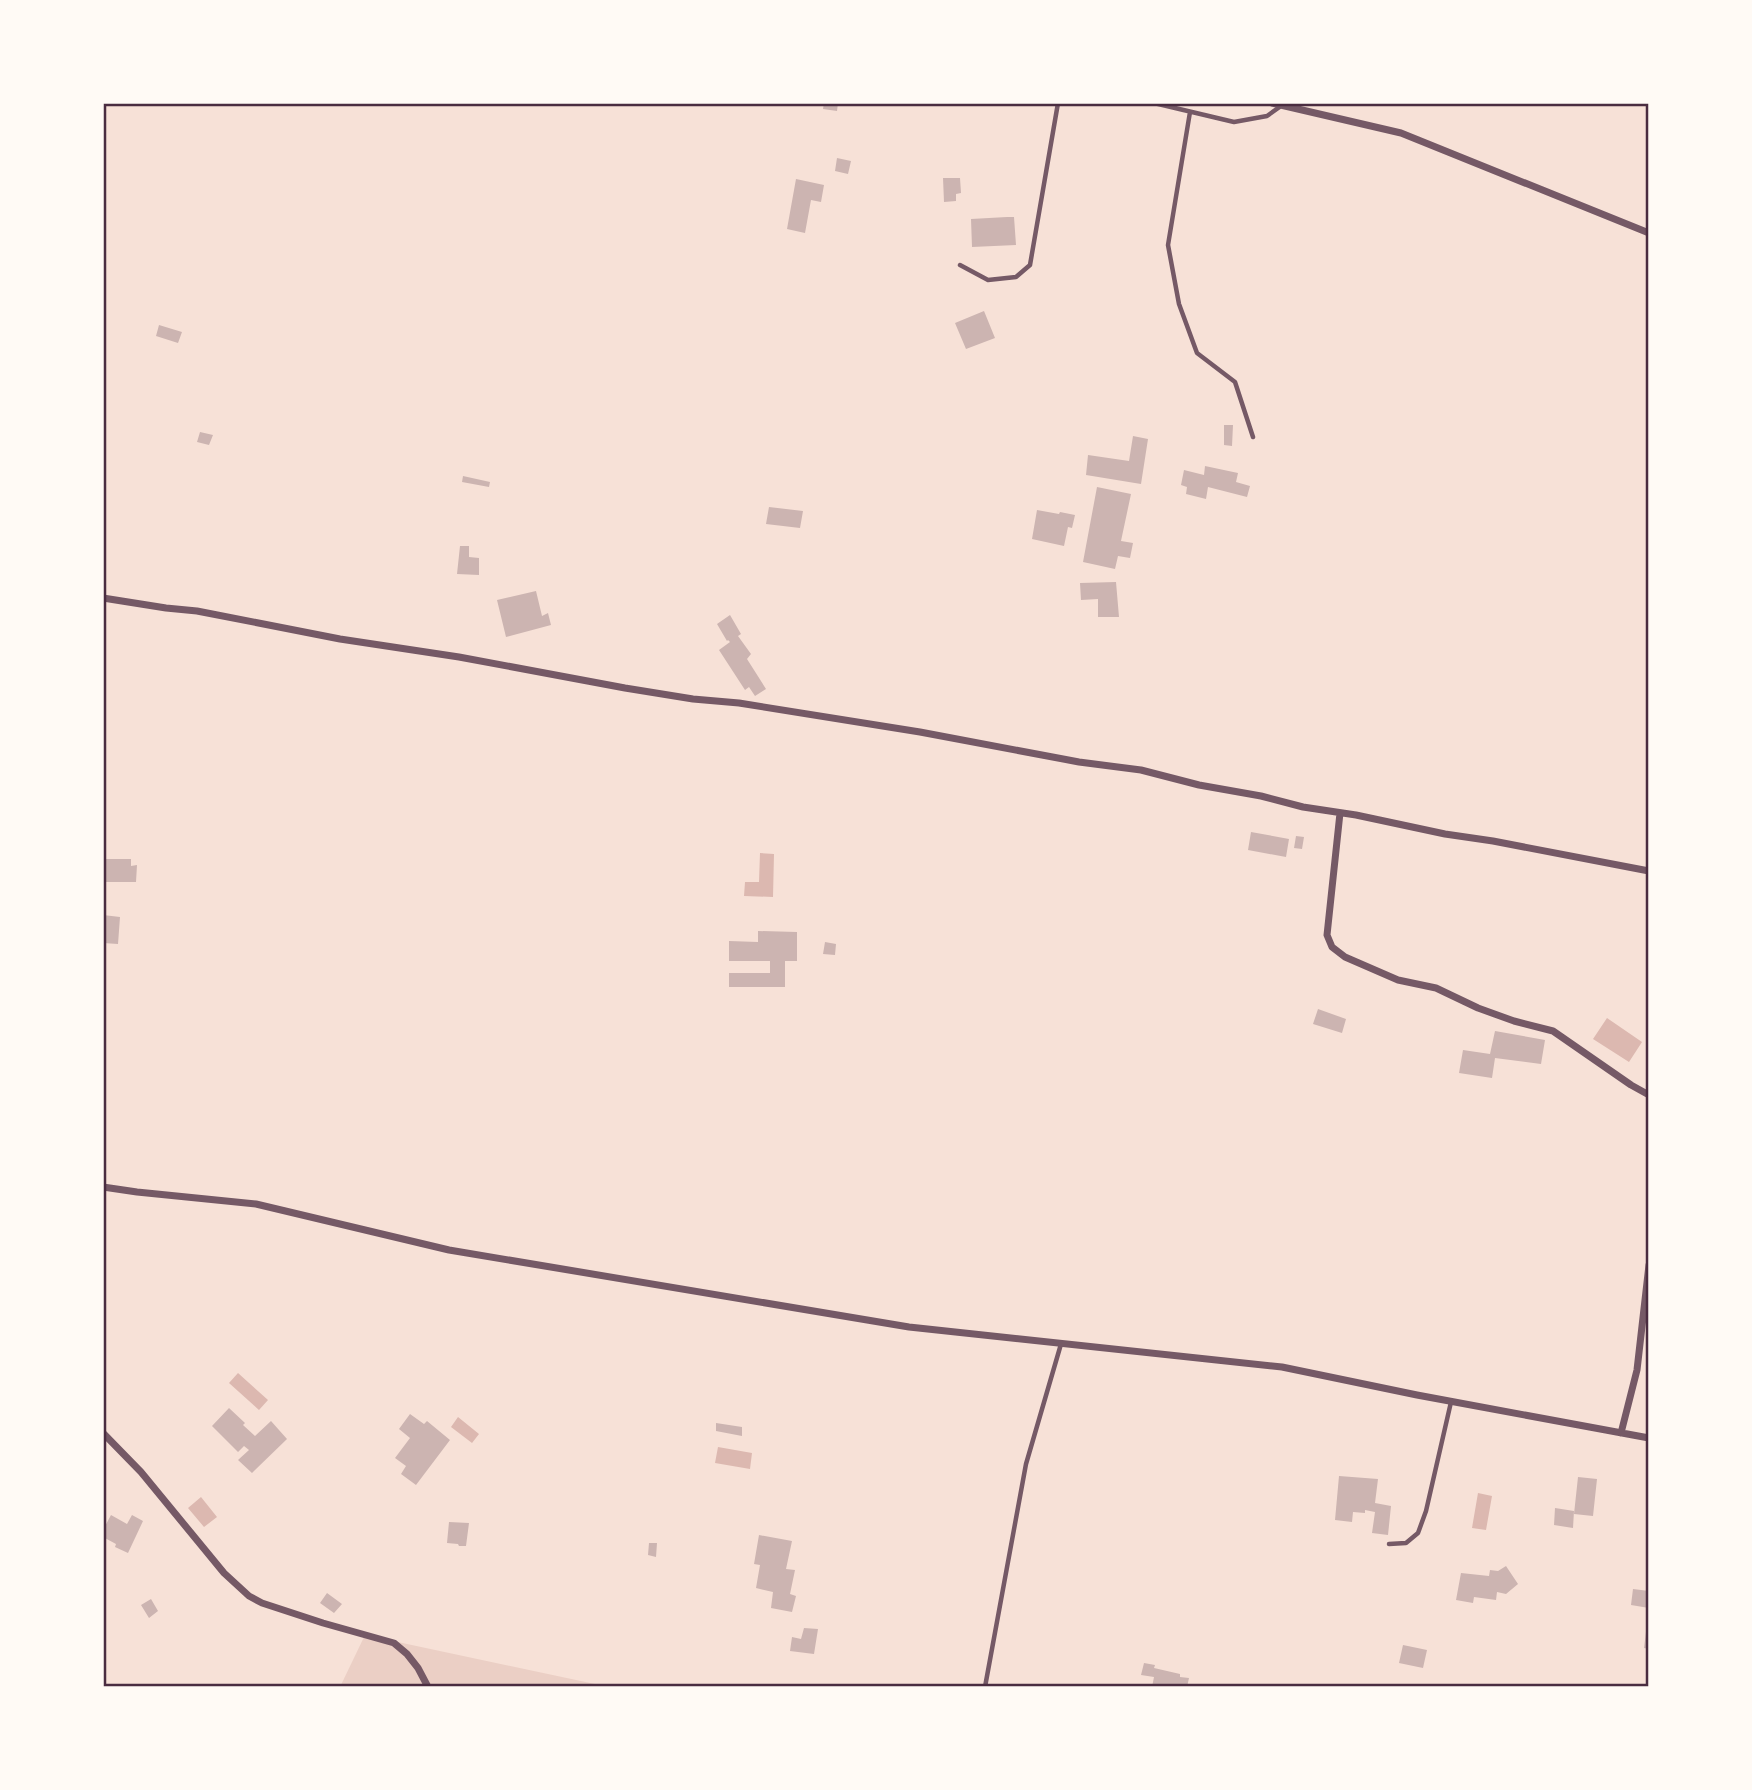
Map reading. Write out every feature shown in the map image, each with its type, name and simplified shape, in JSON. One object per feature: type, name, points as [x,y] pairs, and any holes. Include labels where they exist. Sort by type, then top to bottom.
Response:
[{"type":"street","points":[[1272,103],[1401,133],[1649,233]]},
{"type":"street","points":[[103,598],[197,611],[326,637],[459,657],[625,688],[739,703],[943,736],[1079,762],[1141,770],[1199,785],[1649,871]]},
{"type":"street","points":[[1340,813],[1327,934],[1332,947],[1345,957],[1398,980],[1436,988],[1478,1008],[1553,1031],[1649,1095]]},
{"type":"street","points":[[103,1186],[256,1204],[449,1250],[896,1325],[1282,1367],[1451,1402],[1649,1438]]},
{"type":"street","points":[[1620,1433],[1637,1370],[1649,1265]]},
{"type":"street","points":[[103,1433],[141,1472],[224,1573],[249,1596],[262,1603],[323,1623],[394,1643],[418,1668],[428,1687]]},
{"type":"lane","points":[[960,265],[988,280],[1016,277],[1030,265],[1058,103]]},
{"type":"lane","points":[[1154,103],[1234,122],[1267,116],[1282,106]]},
{"type":"lane","points":[[1190,112],[1168,245],[1179,303],[1197,353],[1235,382],[1253,437]]},
{"type":"lane","points":[[985,1687],[1026,1464],[1061,1343]]},
{"type":"lane","points":[[1389,1544],[1406,1543],[1418,1533],[1426,1511],[1451,1402]]},
{"type":"shaded area","points":[[760,853],[774,854],[773,897],[744,896],[745,882],[759,882]]},
{"type":"shaded area","points":[[1607,1018],[1642,1042],[1629,1062],[1593,1039]]},
{"type":"shaded area","points":[[238,1373],[268,1400],[259,1410],[229,1383]]},
{"type":"shaded area","points":[[458,1417],[479,1434],[472,1443],[451,1427]]},
{"type":"shaded area","points":[[718,1447],[752,1453],[750,1469],[715,1463]]},
{"type":"shaded area","points":[[1478,1493],[1492,1496],[1486,1530],[1472,1528]]},
{"type":"shaded area","points":[[201,1497],[217,1517],[204,1527],[188,1508]]},
{"type":"shaded area","points":[[365,1635],[609,1687],[340,1687]]},
{"type":"building","points":[[824,103],[838,103],[837,111],[823,109]]},
{"type":"building","points":[[837,158],[851,161],[848,174],[835,171]]},
{"type":"building","points":[[943,178],[960,178],[961,193],[956,194],[956,201],[944,202]]},
{"type":"building","points":[[796,179],[824,185],[821,202],[811,200],[805,233],[787,229]]},
{"type":"building","points":[[1014,217],[1016,245],[972,247],[971,219]]},
{"type":"building","points":[[984,311],[995,338],[966,349],[955,323]]},
{"type":"building","points":[[159,325],[182,332],[178,343],[156,336]]},
{"type":"building","points":[[1224,425],[1233,425],[1232,446],[1224,445]]},
{"type":"building","points":[[200,432],[213,435],[209,445],[197,442]]},
{"type":"building","points":[[1133,436],[1148,439],[1141,484],[1086,475],[1088,455],[1129,461]]},
{"type":"building","points":[[1205,466],[1238,473],[1236,482],[1250,486],[1247,497],[1208,487],[1206,499],[1186,494],[1187,487],[1181,485],[1184,470],[1204,475]]},
{"type":"building","points":[[463,476],[490,482],[489,487],[462,482]]},
{"type":"building","points":[[1097,487],[1131,494],[1121,541],[1133,543],[1130,558],[1118,556],[1115,569],[1083,562]]},
{"type":"building","points":[[769,507],[803,511],[800,528],[766,524]]},
{"type":"building","points":[[1037,510],[1075,515],[1072,528],[1068,527],[1064,546],[1032,539]]},
{"type":"building","points":[[460,546],[469,546],[469,557],[479,558],[479,575],[457,574]]},
{"type":"building","points":[[1116,582],[1119,617],[1098,617],[1098,599],[1081,600],[1080,583]]},
{"type":"building","points":[[536,591],[542,616],[548,613],[551,625],[506,637],[497,600]]},
{"type":"building","points":[[730,615],[741,634],[738,636],[751,654],[747,659],[766,689],[755,696],[749,687],[745,690],[719,650],[730,642],[717,624]]},
{"type":"building","points":[[1251,832],[1289,839],[1286,857],[1248,850]]},
{"type":"building","points":[[1296,836],[1304,837],[1302,849],[1294,848]]},
{"type":"building","points":[[104,859],[131,859],[131,866],[137,865],[136,882],[103,882]]},
{"type":"building","points":[[103,915],[120,917],[118,944],[103,943]]},
{"type":"building","points":[[758,931],[797,932],[797,961],[785,961],[785,987],[729,987],[729,973],[770,973],[770,961],[729,961],[729,941],[758,942]]},
{"type":"building","points":[[825,942],[836,944],[835,955],[823,954]]},
{"type":"building","points":[[1318,1009],[1346,1019],[1342,1033],[1313,1024]]},
{"type":"building","points":[[1495,1031],[1545,1040],[1541,1064],[1495,1058],[1492,1078],[1459,1073],[1463,1050],[1490,1054]]},
{"type":"building","points":[[229,1408],[255,1436],[271,1421],[287,1439],[252,1473],[238,1460],[249,1450],[244,1446],[238,1452],[212,1426]]},
{"type":"building","points":[[410,1414],[424,1424],[427,1421],[450,1440],[416,1485],[401,1474],[406,1466],[395,1458],[410,1438],[399,1429]]},
{"type":"building","points":[[716,1423],[742,1427],[742,1436],[716,1431]]},
{"type":"building","points":[[1339,1476],[1378,1479],[1375,1503],[1391,1506],[1388,1535],[1372,1533],[1375,1512],[1353,1512],[1352,1522],[1335,1520]]},
{"type":"building","points":[[1578,1477],[1597,1479],[1593,1516],[1574,1514]]},
{"type":"building","points":[[1555,1508],[1574,1511],[1573,1528],[1554,1525]]},
{"type":"building","points":[[111,1515],[127,1524],[132,1515],[143,1521],[128,1553],[103,1537],[103,1530]]},
{"type":"building","points":[[449,1522],[469,1523],[466,1546],[447,1543]]},
{"type":"building","points":[[759,1535],[792,1541],[786,1569],[795,1570],[790,1594],[796,1596],[792,1612],[771,1608],[773,1592],[756,1588],[760,1565],[754,1564]]},
{"type":"building","points":[[649,1543],[657,1543],[656,1557],[648,1555]]},
{"type":"building","points":[[1506,1566],[1518,1584],[1506,1594],[1497,1592],[1496,1600],[1474,1597],[1473,1603],[1456,1600],[1461,1573],[1489,1576],[1490,1570],[1498,1571]]},
{"type":"building","points":[[1633,1589],[1649,1591],[1649,1608],[1631,1605]]},
{"type":"building","points":[[327,1593],[342,1604],[334,1613],[320,1603]]},
{"type":"building","points":[[151,1599],[158,1611],[149,1618],[141,1605]]},
{"type":"building","points":[[1649,1624],[1649,1649],[1644,1648]]},
{"type":"building","points":[[804,1628],[818,1629],[814,1654],[790,1651],[792,1637],[801,1639]]},
{"type":"building","points":[[1403,1645],[1427,1650],[1423,1668],[1399,1663]]},
{"type":"building","points":[[1144,1663],[1189,1678],[1187,1687],[1152,1687],[1154,1677],[1141,1675]]}]
